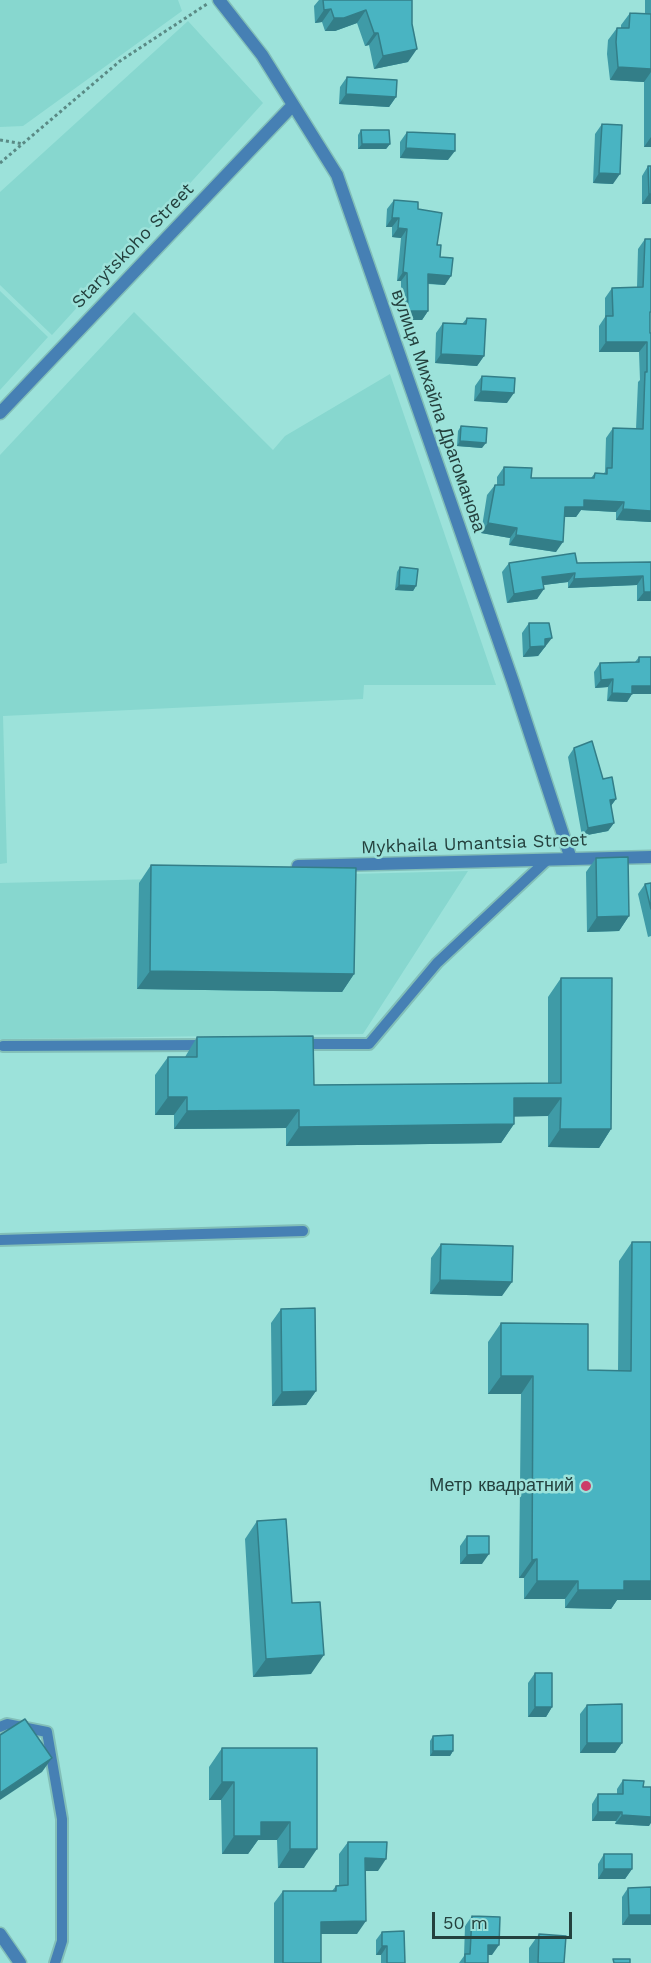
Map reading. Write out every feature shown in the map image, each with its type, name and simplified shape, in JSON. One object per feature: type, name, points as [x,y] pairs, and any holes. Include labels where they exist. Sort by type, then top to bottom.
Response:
[{"type":"street","name":"вулиця Михайла Драгоманова","points":[[219,0],[262,56],[337,175],[513,682],[571,859]]},
{"type":"street","name":"Starytskoho Street","points":[[0,413],[293,105]]},
{"type":"street","name":"Mykhaila Umantsia Street","points":[[298,866],[651,857]]},
{"type":"street","points":[[0,1934],[21,1963]]},
{"type":"lane","points":[[286,1044],[369,1044],[437,963],[547,860]]},
{"type":"lane","points":[[3,1046],[216,1045]]},
{"type":"lane","points":[[0,1240],[303,1231]]},
{"type":"lane","points":[[0,1727],[8,1724],[47,1732],[62,1819],[62,1941],[55,1963]]},
{"type":"path","points":[[0,163],[120,61],[213,0]]},
{"type":"path","points":[[0,140],[22,144]]},
{"type":"shaded area","points":[[0,0],[178,0],[182,11],[23,126],[0,127]]},
{"type":"shaded area","points":[[188,21],[263,103],[52,335],[0,285],[0,192]]},
{"type":"shaded area","points":[[0,291],[48,337],[0,390]]},
{"type":"shaded area","points":[[134,312],[273,450],[285,436],[390,374],[496,685],[364,685],[363,699],[3,716],[7,863],[0,864],[0,455]]},
{"type":"shaded area","points":[[468,871],[363,1034],[0,1039],[0,883]]},
{"type":"building","points":[[323,0],[412,0],[412,24],[417,49],[383,56],[378,33],[374,33],[366,10],[344,18],[334,18],[331,9],[324,10]]},
{"type":"building","points":[[630,13],[651,14],[651,69],[618,67],[617,28],[629,28]]},
{"type":"building","points":[[347,77],[397,80],[396,97],[346,94]]},
{"type":"building","points":[[602,124],[622,125],[620,174],[599,173]]},
{"type":"building","points":[[361,130],[389,130],[390,144],[362,144]]},
{"type":"building","points":[[407,132],[455,134],[455,151],[406,148]]},
{"type":"building","points":[[648,166],[651,166],[651,194],[649,194]]},
{"type":"building","points":[[394,200],[418,202],[418,209],[442,213],[437,245],[441,245],[440,257],[453,258],[451,276],[428,274],[428,311],[408,311],[407,273],[403,272],[407,229],[398,228],[399,218],[392,218]]},
{"type":"building","points":[[645,239],[651,239],[651,511],[623,509],[624,502],[584,500],[584,507],[565,507],[563,542],[516,535],[517,528],[488,523],[495,485],[504,485],[504,467],[532,468],[531,478],[594,478],[595,473],[607,474],[607,468],[612,468],[613,428],[643,429],[647,342],[606,342],[606,316],[613,316],[612,288],[643,287]]},
{"type":"building","points":[[467,318],[486,319],[484,356],[441,354],[443,323],[466,324]]},
{"type":"building","points":[[482,376],[515,378],[514,393],[481,391]]},
{"type":"building","points":[[461,426],[487,428],[486,443],[460,441]]},
{"type":"building","points":[[575,553],[577,563],[651,562],[651,592],[644,592],[643,576],[574,579],[575,573],[542,577],[544,589],[514,594],[509,563]]},
{"type":"building","points":[[400,567],[418,569],[416,586],[399,585]]},
{"type":"building","points":[[529,623],[549,623],[552,638],[545,639],[545,646],[530,647]]},
{"type":"building","points":[[639,657],[651,657],[651,686],[632,686],[632,694],[612,693],[613,679],[601,680],[600,663],[639,662]]},
{"type":"building","points":[[592,741],[603,779],[612,777],[616,799],[610,800],[614,823],[588,828],[574,748]]},
{"type":"building","points":[[628,857],[629,916],[597,917],[596,858]]},
{"type":"building","points":[[151,865],[356,868],[354,974],[150,971]]},
{"type":"building","points":[[651,883],[651,909],[645,884]]},
{"type":"building","points":[[561,978],[612,978],[611,1129],[560,1129],[561,1098],[514,1098],[514,1124],[299,1127],[299,1110],[187,1111],[187,1097],[168,1097],[168,1057],[197,1057],[197,1037],[313,1036],[314,1085],[561,1083]]},
{"type":"building","name":"Метр квадратний","points":[[632,1242],[651,1242],[651,1581],[624,1581],[624,1590],[578,1590],[578,1581],[537,1581],[537,1559],[532,1560],[533,1376],[501,1376],[501,1323],[588,1324],[588,1370],[631,1371]]},
{"type":"building","points":[[441,1244],[513,1246],[512,1282],[440,1280]]},
{"type":"building","points":[[315,1308],[316,1391],[282,1392],[281,1309]]},
{"type":"building","points":[[286,1519],[292,1603],[320,1602],[324,1655],[266,1659],[257,1521]]},
{"type":"building","points":[[467,1536],[489,1536],[489,1554],[467,1555]]},
{"type":"building","points":[[535,1673],[552,1673],[552,1707],[535,1707]]},
{"type":"building","points":[[622,1704],[622,1743],[587,1743],[587,1705]]},
{"type":"building","points":[[25,1719],[52,1758],[0,1793],[0,1735]]},
{"type":"building","points":[[453,1735],[453,1751],[433,1751],[433,1736]]},
{"type":"building","points":[[222,1748],[317,1748],[317,1849],[290,1849],[290,1822],[261,1822],[261,1836],[234,1836],[234,1782],[222,1782]]},
{"type":"building","points":[[623,1780],[644,1781],[643,1787],[651,1787],[651,1817],[622,1815],[622,1812],[598,1812],[598,1794],[623,1794]]},
{"type":"building","points":[[348,1842],[387,1842],[386,1859],[365,1858],[366,1921],[321,1922],[321,1963],[283,1963],[283,1891],[336,1891],[336,1886],[348,1885]]},
{"type":"building","points":[[604,1854],[632,1854],[632,1869],[604,1869]]},
{"type":"building","points":[[651,1887],[651,1915],[629,1915],[628,1888]]},
{"type":"building","points":[[472,1916],[500,1917],[499,1945],[488,1945],[488,1963],[465,1963],[465,1954],[470,1954]]},
{"type":"building","points":[[404,1931],[405,1963],[387,1963],[387,1946],[382,1946],[382,1932]]},
{"type":"building","points":[[539,1934],[566,1936],[564,1963],[538,1963]]},
{"type":"building","points":[[613,1959],[630,1959],[630,1963],[614,1963]]},
{"type":"place","name":"Метр квадратний","points":[[586,1486]]}]
